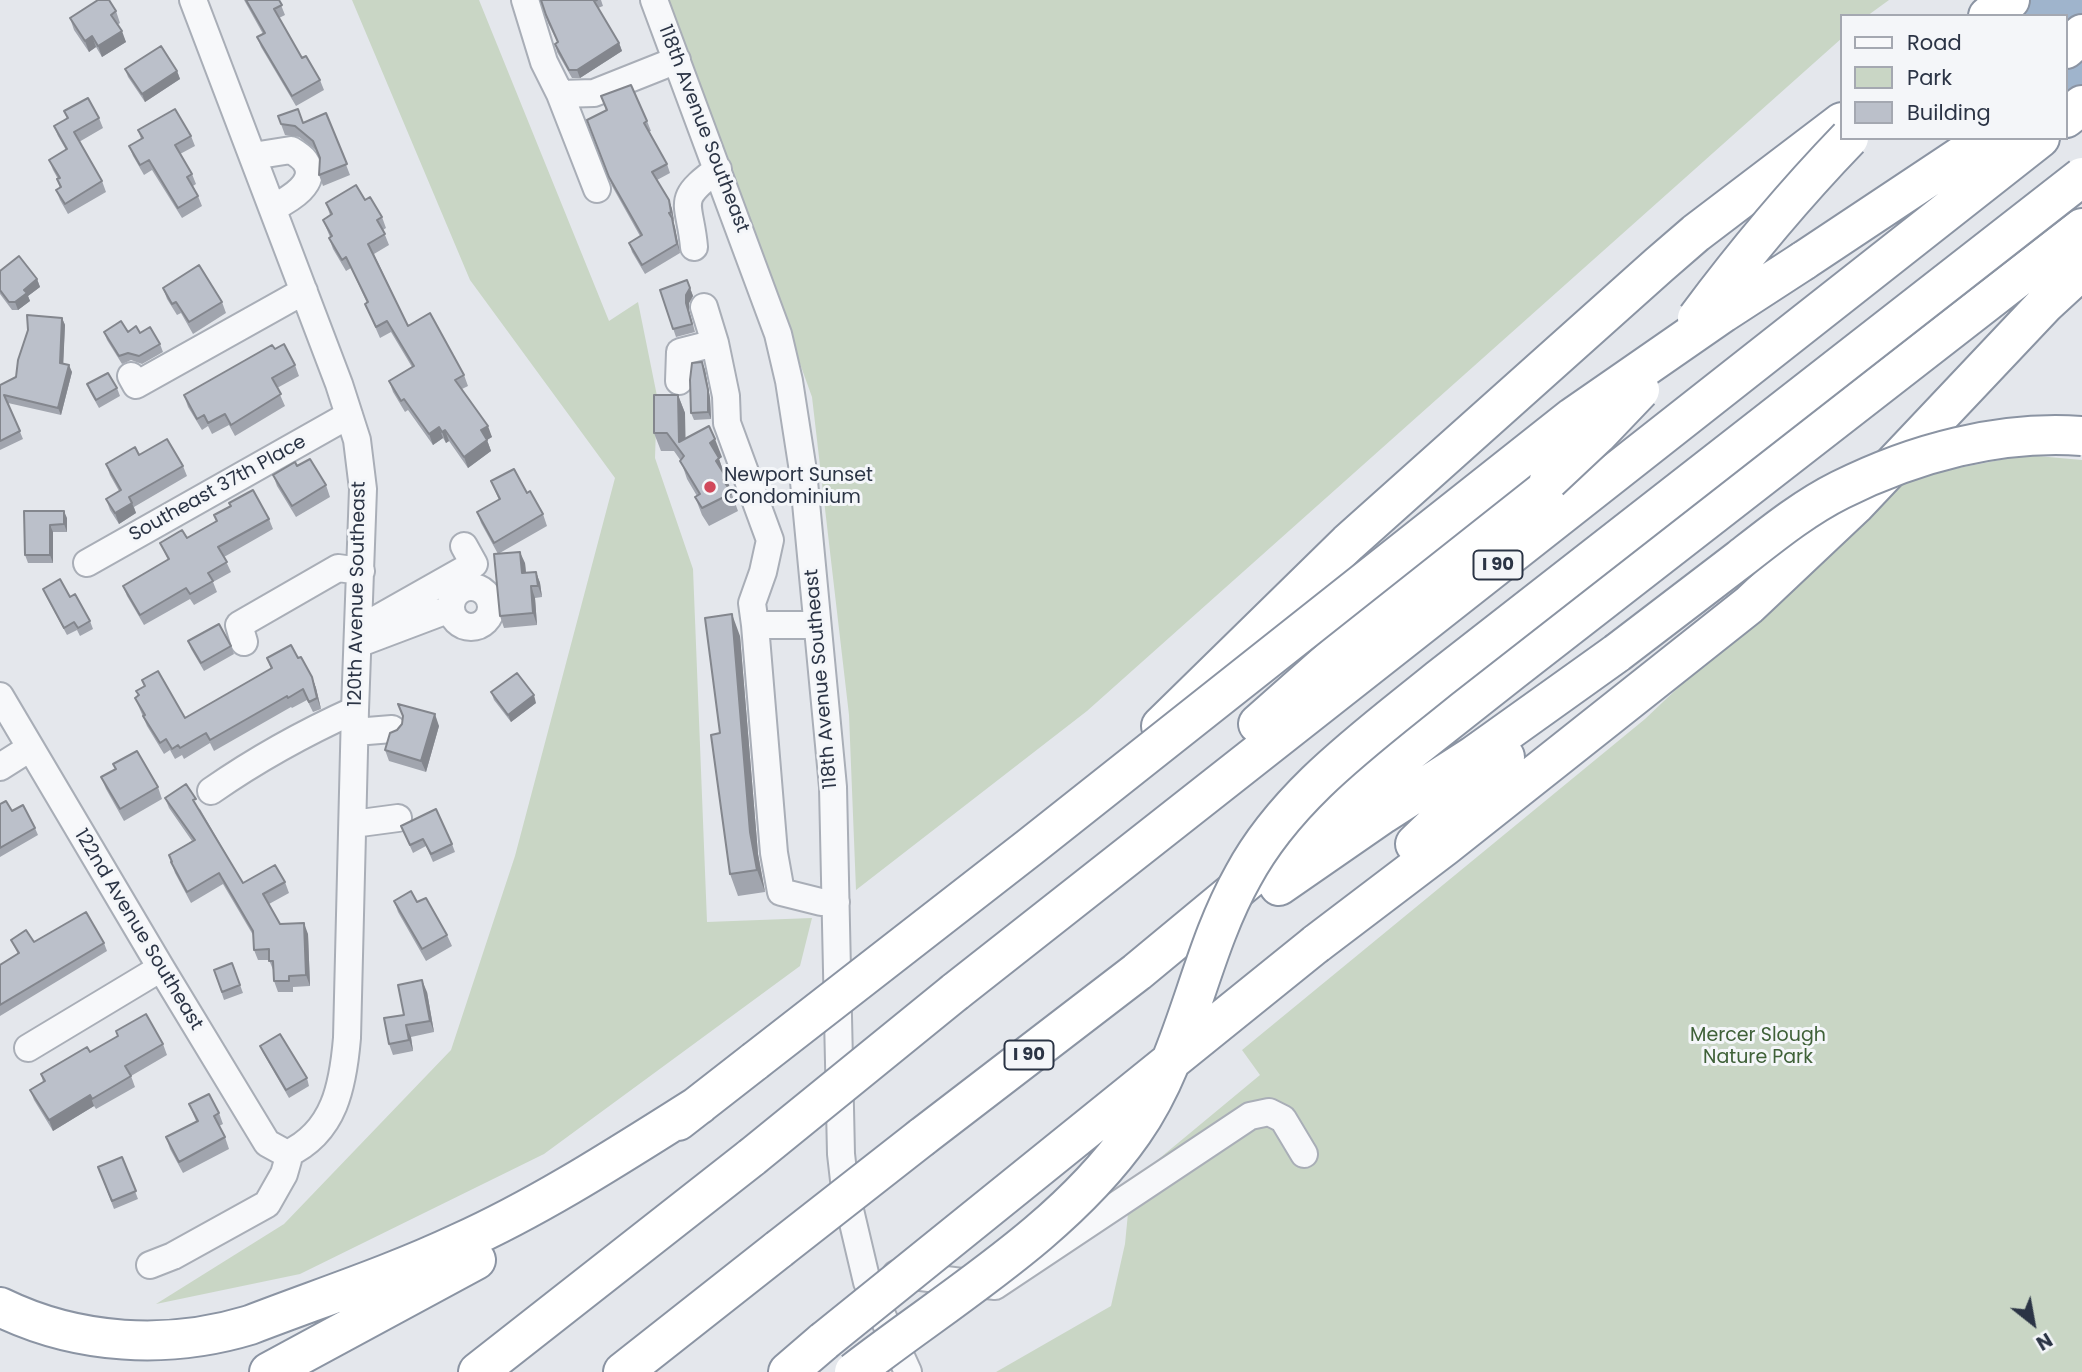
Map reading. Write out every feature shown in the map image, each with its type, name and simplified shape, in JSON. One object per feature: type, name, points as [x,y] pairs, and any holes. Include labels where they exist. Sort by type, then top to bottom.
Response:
[{"type":"highway","points":[[1991,14],[2012,0]]},
{"type":"highway","points":[[1996,14],[2012,0]]},
{"type":"highway","points":[[2068,47],[2082,34]]},
{"type":"highway","points":[[2068,116],[2082,105]]},
{"type":"highway","points":[[1030,847],[1124,761],[1348,543],[1649,274],[1696,233],[1840,124]]},
{"type":"highway","points":[[955,992],[1372,623],[1549,480],[1597,435],[1661,366],[1774,220],[1847,140]]},
{"type":"highway","points":[[1803,261],[1847,213],[1947,140]]},
{"type":"highway","points":[[269,1372],[510,1242],[571,1205],[1030,847],[1573,417],[1723,313],[1985,140]]},
{"type":"highway","name":"I 90","points":[[478,1372],[658,1232],[955,992],[2037,140]]},
{"type":"highway","points":[[854,1372],[1044,1228],[1083,1192],[1120,1150],[1152,1102],[1170,1067],[1226,912],[1243,875],[1299,800],[1370,735],[1439,679],[2082,177]]},
{"type":"highway","name":"I 90","points":[[623,1372],[1137,972],[1272,861],[1501,680],[2082,228]]},
{"type":"highway","points":[[789,1371],[1316,944],[1749,605],[1855,505],[2045,304],[2082,270]]},
{"type":"highway","points":[[1137,972],[1193,944],[1463,762],[1617,653],[1791,520],[1839,490],[1888,469],[1973,444],[2010,437],[2082,436]]},
{"type":"highway","points":[[1316,944],[1452,806],[1617,653]]},
{"type":"highway","points":[[0,1307],[50,1327],[88,1337],[139,1341],[180,1340],[224,1333],[407,1266],[460,1243],[570,1185],[699,1105]]},
{"type":"highway","points":[[451,1372],[658,1232]]},
{"type":"street","name":"120th Avenue Southeast","points":[[193,0],[349,415],[357,440],[363,489],[344,1074],[335,1101],[320,1130],[303,1146],[287,1154]]},
{"type":"street","points":[[525,0],[544,62],[560,94],[597,189]]},
{"type":"street","name":"118th Avenue Southeast","points":[[654,0],[778,334],[789,380],[803,471],[833,787],[841,1154],[845,1189],[867,1282],[908,1372]]},
{"type":"street","points":[[560,94],[594,93],[677,60]]},
{"type":"street","points":[[253,156],[291,150],[305,161],[309,170],[308,180],[300,192],[273,208]]},
{"type":"street","points":[[694,247],[693,230],[686,209],[690,193],[718,169]]},
{"type":"street","points":[[131,376],[136,384],[304,291]]},
{"type":"street","points":[[704,307],[726,396],[727,423],[769,540],[763,572],[752,603],[774,853],[781,892],[821,902],[836,902]]},
{"type":"street","points":[[679,381],[680,352],[715,343]]},
{"type":"street","name":"Southeast 37th Place","points":[[86,563],[349,415]]},
{"type":"street","points":[[358,637],[474,564],[464,546]]},
{"type":"street","points":[[244,642],[239,625],[338,568],[361,571]]},
{"type":"street","points":[[358,637],[450,609]]},
{"type":"street","points":[[755,625],[817,625]]},
{"type":"street","name":"122nd Avenue Southeast","points":[[0,696],[267,1143],[287,1154]]},
{"type":"street","points":[[211,791],[306,732],[355,721],[392,729]]},
{"type":"street","points":[[0,767],[30,748]]},
{"type":"street","points":[[353,824],[398,818]]},
{"type":"street","points":[[28,1048],[161,968]]},
{"type":"street","points":[[891,1274],[995,1286],[1250,1116],[1269,1112],[1283,1119],[1304,1154]]},
{"type":"street","points":[[150,1265],[173,1256],[267,1204],[285,1174],[287,1154]]},
{"type":"green space","points":[[352,0],[479,0],[609,321],[638,302],[657,396],[655,458],[693,569],[707,922],[812,918],[800,966],[544,1154],[300,1274],[156,1304],[284,1224],[451,1050],[515,856],[615,478],[470,280]]},
{"type":"green space","points":[[669,0],[1889,0],[1870,14],[1840,14],[1840,40],[1087,711],[856,890],[849,715],[812,397]]},
{"type":"green space","name":"Mercer Slough Nature Park","points":[[2026,455],[2082,460],[2082,1372],[996,1372],[1111,1306],[1125,1244],[1131,1182],[1260,1075],[1242,1050],[1645,719],[1892,485],[1932,473]]},
{"type":"water","points":[[2020,0],[2082,0],[2082,112],[2068,89],[2068,14],[2025,14]]},
{"type":"building","points":[[98,0],[109,0],[116,11],[111,15],[122,31],[98,46],[92,36],[85,41],[70,18]]},
{"type":"building","points":[[246,0],[279,0],[282,5],[274,9],[302,58],[306,56],[320,80],[292,96],[257,37],[265,33]]},
{"type":"building","points":[[541,0],[597,0],[594,1],[619,43],[577,70],[569,70],[555,44],[558,42]]},
{"type":"building","points":[[161,46],[177,71],[142,94],[125,69]]},
{"type":"building","points":[[631,85],[647,121],[644,123],[667,164],[652,172],[669,200],[669,213],[677,244],[642,265],[629,243],[642,235],[609,177],[587,120],[607,110],[601,96]]},
{"type":"building","points":[[88,98],[99,118],[74,132],[102,181],[65,204],[56,190],[61,187],[57,179],[60,178],[49,160],[67,149],[54,126],[68,118],[64,111]]},
{"type":"building","points":[[175,109],[191,136],[175,145],[192,174],[187,177],[198,196],[178,208],[149,160],[140,165],[129,146],[143,138],[138,130]]},
{"type":"building","points":[[298,109],[303,123],[326,113],[347,164],[319,175],[320,158],[313,141],[295,126],[281,124],[278,116]]},
{"type":"building","points":[[356,185],[365,200],[370,197],[382,217],[377,220],[385,234],[368,244],[408,326],[430,313],[464,375],[455,380],[488,426],[481,430],[487,440],[464,457],[445,430],[442,432],[439,427],[429,434],[404,399],[401,401],[389,381],[414,366],[387,321],[376,327],[365,304],[368,302],[346,257],[342,260],[329,238],[332,236],[323,220],[332,214],[326,203]]},
{"type":"building","points":[[19,256],[37,279],[24,290],[27,293],[15,302],[9,302],[0,290],[0,271]]},
{"type":"building","points":[[199,265],[222,302],[189,322],[176,302],[172,304],[163,288]]},
{"type":"building","points":[[687,280],[690,288],[686,303],[692,324],[673,329],[660,290]]},
{"type":"building","points":[[27,315],[62,318],[60,363],[69,365],[58,408],[4,395],[20,431],[0,441],[0,385],[16,377],[18,360],[28,330]]},
{"type":"building","points":[[121,321],[128,332],[136,326],[140,333],[150,327],[160,344],[139,356],[128,353],[119,356],[104,332]]},
{"type":"building","points":[[284,344],[295,365],[272,378],[281,394],[231,425],[225,414],[208,423],[204,415],[197,419],[184,395],[272,345],[275,349]]},
{"type":"building","points":[[702,362],[708,390],[708,412],[691,413],[692,363]]},
{"type":"building","points":[[108,373],[117,388],[96,400],[87,384]]},
{"type":"building","points":[[654,395],[678,395],[679,442],[709,426],[715,439],[710,443],[719,458],[716,461],[726,477],[723,480],[732,493],[702,508],[695,497],[700,494],[680,461],[684,456],[667,433],[654,433]]},
{"type":"building","points":[[167,439],[183,466],[129,497],[132,503],[115,513],[106,499],[121,490],[106,464],[135,447],[139,455]]},
{"type":"building","points":[[310,459],[326,485],[292,506],[273,475],[295,462],[297,466]]},
{"type":"building","points":[[514,469],[543,514],[494,543],[477,512],[500,499],[491,481]]},
{"type":"building","points":[[253,490],[269,519],[218,547],[227,562],[208,573],[213,581],[190,594],[186,588],[140,615],[123,586],[169,559],[160,543],[182,530],[187,538],[217,521],[214,515]]},
{"type":"building","points":[[24,511],[64,511],[64,524],[50,525],[50,555],[25,555]]},
{"type":"building","points":[[520,552],[522,573],[536,572],[538,586],[531,586],[533,613],[500,616],[494,554]]},
{"type":"building","points":[[60,579],[70,597],[75,594],[90,621],[78,628],[74,622],[64,628],[43,589]]},
{"type":"building","points":[[732,614],[750,832],[757,870],[730,874],[711,735],[720,733],[705,618]]},
{"type":"building","points":[[219,624],[231,646],[201,663],[188,641]]},
{"type":"building","points":[[291,645],[312,677],[317,698],[309,702],[303,689],[210,740],[206,733],[180,748],[178,745],[172,749],[166,739],[160,743],[135,698],[139,695],[136,691],[145,686],[142,680],[158,671],[185,718],[272,668],[267,658]]},
{"type":"building","points":[[517,673],[534,695],[508,715],[491,692]]},
{"type":"building","points":[[398,704],[435,714],[421,761],[385,750],[390,733],[402,724],[403,716]]},
{"type":"building","points":[[137,751],[158,787],[120,809],[101,777],[116,769],[113,764]]},
{"type":"building","points":[[186,784],[243,883],[275,865],[285,882],[263,894],[280,924],[304,923],[306,975],[289,976],[289,981],[274,981],[269,949],[254,950],[253,931],[219,873],[187,892],[169,855],[195,840],[165,798]]},
{"type":"building","points":[[6,801],[12,811],[23,805],[35,828],[0,848],[0,804]]},
{"type":"building","points":[[436,809],[452,844],[431,854],[423,839],[410,845],[401,826]]},
{"type":"building","points":[[411,891],[417,902],[426,898],[447,935],[422,949],[394,901]]},
{"type":"building","points":[[86,912],[104,943],[0,1005],[0,965],[19,953],[11,940],[26,930],[34,942]]},
{"type":"building","points":[[232,963],[240,985],[222,992],[214,970]]},
{"type":"building","points":[[422,980],[430,1021],[406,1025],[409,1040],[389,1044],[384,1018],[404,1015],[398,985]]},
{"type":"building","points":[[146,1014],[163,1044],[125,1066],[131,1076],[92,1099],[90,1095],[49,1120],[30,1090],[45,1081],[41,1074],[87,1047],[90,1052],[118,1036],[116,1031]]},
{"type":"building","points":[[280,1034],[307,1078],[286,1090],[260,1046]]},
{"type":"building","points":[[209,1094],[219,1113],[214,1116],[225,1137],[179,1162],[166,1137],[198,1121],[189,1104]]},
{"type":"building","points":[[122,1157],[136,1191],[112,1201],[98,1167]]},
{"type":"place","name":"Newport Sunset Condominium","points":[[710,487]]}]
